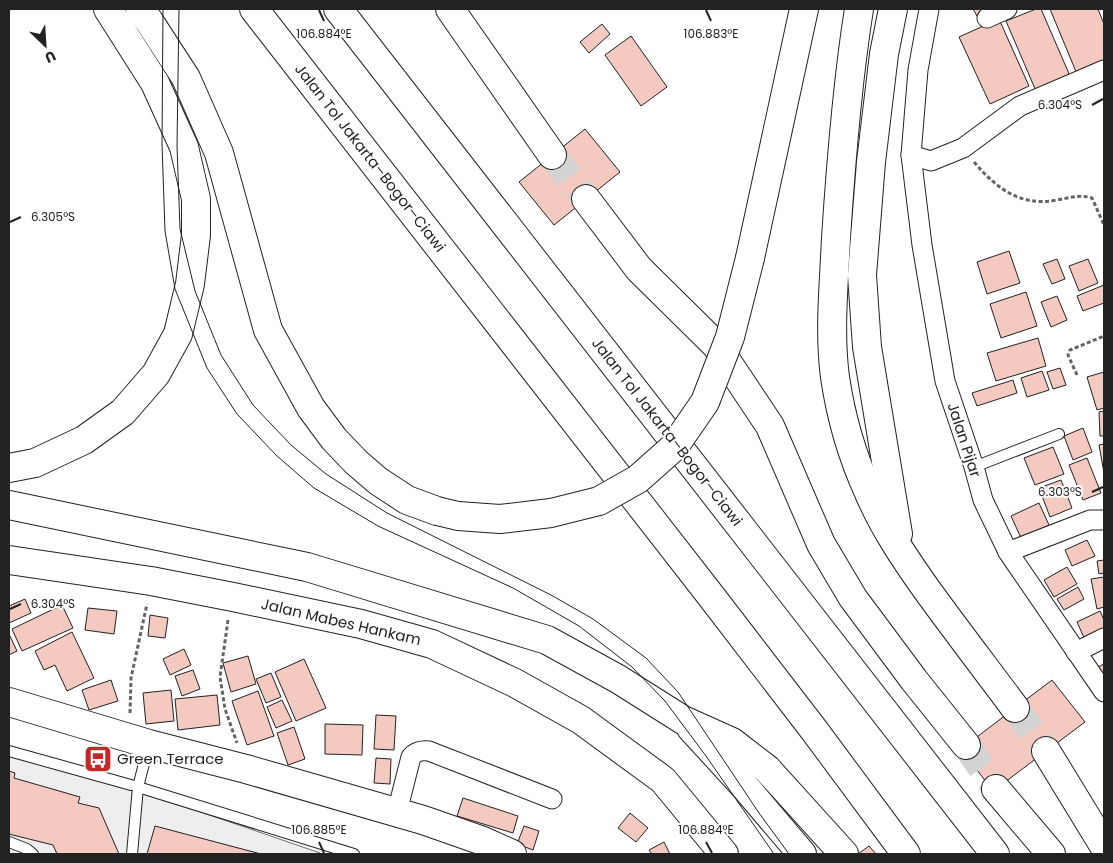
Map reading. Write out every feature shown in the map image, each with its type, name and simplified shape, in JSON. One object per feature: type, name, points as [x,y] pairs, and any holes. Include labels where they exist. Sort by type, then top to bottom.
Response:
[{"type":"main road","points":[[9,468],[35,463],[84,440],[123,412],[156,374],[178,334],[190,284],[196,235],[196,199],[184,147],[155,83],[108,9]]},
{"type":"main road","points":[[140,9],[186,78],[220,153],[268,330],[311,408],[334,439],[356,462],[378,481],[407,500],[437,511],[458,516],[500,520],[551,514],[599,501],[638,479],[674,447],[705,402],[730,337],[750,258],[804,9]]},
{"type":"main road","name":"Jalan Tol Jakarta–Bogor–Ciawi","points":[[254,9],[730,620],[906,854]]},
{"type":"main road","name":"Jalan Tol Jakarta–Bogor–Ciawi","points":[[338,9],[995,854]]},
{"type":"main road","points":[[450,9],[552,155]]},
{"type":"main road","points":[[859,9],[840,182],[834,270],[833,336],[835,377],[843,419],[852,452],[886,529],[941,609],[1015,708]]},
{"type":"main road","points":[[893,9],[884,54],[870,162],[862,275],[867,347],[901,552]]},
{"type":"main road","points":[[586,200],[639,269],[716,345],[770,426],[821,544],[853,598],[914,680],[966,745]]},
{"type":"main road","points":[[9,506],[307,567],[547,640],[618,679],[683,720],[732,742],[767,769],[844,854]]},
{"type":"main road","name":"Jalan Mabes Hankam","points":[[9,560],[151,581],[233,597],[361,624],[432,644],[515,683],[581,720],[663,780],[724,854]]},
{"type":"main road","points":[[9,702],[139,741],[246,769],[424,820],[484,841],[512,854]]},
{"type":"main road","points":[[683,720],[746,788],[802,854]]},
{"type":"main road","points":[[1046,751],[1104,846]]},
{"type":"main road","points":[[996,788],[1051,854]]},
{"type":"street","name":"Jalan Pijar","points":[[929,9],[918,70],[911,155],[922,245],[945,381],[983,500],[1008,552],[1104,692]]},
{"type":"street","points":[[987,18],[1007,9]]},
{"type":"street","points":[[911,155],[931,161],[963,148],[1020,106],[1104,70]]},
{"type":"street","points":[[1008,552],[1090,520],[1104,520]]},
{"type":"street","points":[[1076,652],[1104,638]]},
{"type":"street","points":[[397,812],[411,757],[421,750],[429,751],[552,799]]},
{"type":"lane","points":[[974,467],[1059,434]]},
{"type":"lane","points":[[132,854],[134,786],[139,741]]},
{"type":"lane","points":[[9,751],[134,786],[354,854]]},
{"type":"lane","points":[[9,842],[27,849],[33,854]]},
{"type":"path","points":[[963,148],[986,176],[1004,191],[1029,201],[1056,201],[1077,196],[1092,198],[1104,225]]},
{"type":"path","points":[[1077,375],[1068,355],[1070,350],[1104,336]]},
{"type":"path","points":[[139,741],[131,678],[151,581]]},
{"type":"path","points":[[233,597],[227,623],[220,677],[226,709],[246,769]]},
{"type":"shaded area","points":[[9,756],[137,790],[323,854],[9,854]]},
{"type":"building","points":[[973,9],[990,9],[977,16]]},
{"type":"building","points":[[1036,9],[1041,9],[1070,76],[1036,91],[1006,21]]},
{"type":"building","points":[[1050,9],[1098,9],[1104,24],[1104,62],[1077,74]]},
{"type":"building","points":[[999,19],[1029,86],[990,104],[959,37]]},
{"type":"building","points":[[602,24],[610,34],[589,53],[580,42]]},
{"type":"building","points":[[631,36],[667,87],[641,106],[605,55]]},
{"type":"building","points":[[585,129],[620,172],[554,225],[519,182]]},
{"type":"building","points":[[1009,251],[1020,283],[987,294],[977,262]]},
{"type":"building","points":[[1057,259],[1065,279],[1052,284],[1043,264]]},
{"type":"building","points":[[1088,259],[1098,283],[1079,291],[1069,266]]},
{"type":"building","points":[[1104,285],[1104,303],[1083,311],[1077,296]]},
{"type":"building","points":[[1026,292],[1037,326],[1001,338],[990,304]]},
{"type":"building","points":[[1057,296],[1067,320],[1051,327],[1041,302]]},
{"type":"building","points":[[1038,338],[1046,366],[996,381],[987,353]]},
{"type":"building","points":[[1060,368],[1066,385],[1053,389],[1047,372]]},
{"type":"building","points":[[1042,371],[1049,390],[1027,397],[1021,378]]},
{"type":"building","points":[[1104,372],[1104,408],[1097,410],[1087,377]]},
{"type":"building","points":[[1013,380],[1017,393],[977,406],[972,393]]},
{"type":"building","points":[[1104,411],[1104,436],[1100,436],[1099,412]]},
{"type":"building","points":[[1083,428],[1092,452],[1073,460],[1064,436]]},
{"type":"building","points":[[1104,444],[1104,473],[1099,445]]},
{"type":"building","points":[[1053,447],[1064,474],[1035,485],[1024,458]]},
{"type":"building","points":[[1087,458],[1101,493],[1083,500],[1069,465]]},
{"type":"building","points":[[1061,480],[1072,508],[1050,517],[1039,488]]},
{"type":"building","points":[[1039,503],[1049,525],[1021,538],[1011,516]]},
{"type":"building","points":[[1087,540],[1095,556],[1072,566],[1065,550]]},
{"type":"building","points":[[1104,560],[1104,573],[1099,574],[1097,561]]},
{"type":"building","points":[[1067,567],[1077,584],[1054,597],[1044,580]]},
{"type":"building","points":[[1104,577],[1104,607],[1097,609],[1091,579]]},
{"type":"building","points":[[1078,587],[1084,599],[1064,610],[1057,599]]},
{"type":"building","points":[[25,599],[31,613],[9,623],[9,606]]},
{"type":"building","points":[[62,605],[73,628],[22,651],[12,629]]},
{"type":"building","points":[[88,608],[117,611],[114,634],[85,630]]},
{"type":"building","points":[[1100,611],[1104,620],[1104,630],[1085,640],[1077,622]]},
{"type":"building","points":[[150,615],[168,618],[165,638],[148,636]]},
{"type":"building","points":[[72,632],[94,678],[67,691],[55,665],[44,670],[35,651]]},
{"type":"building","points":[[9,634],[17,651],[9,655]]},
{"type":"building","points":[[184,649],[191,665],[170,675],[163,659]]},
{"type":"building","points":[[248,656],[256,684],[231,692],[223,663]]},
{"type":"building","points":[[304,659],[326,708],[296,721],[275,672]]},
{"type":"building","points":[[1104,664],[1104,682],[1098,667]]},
{"type":"building","points":[[193,670],[200,689],[182,696],[175,676]]},
{"type":"building","points":[[271,673],[281,697],[266,703],[256,679]]},
{"type":"building","points":[[111,680],[118,701],[89,710],[82,690]]},
{"type":"building","points":[[1052,680],[1085,722],[993,791],[961,749]]},
{"type":"building","points":[[171,690],[174,721],[146,724],[143,693]]},
{"type":"building","points":[[258,691],[274,736],[247,745],[232,701]]},
{"type":"building","points":[[217,695],[220,725],[178,730],[175,699]]},
{"type":"building","points":[[282,700],[292,721],[276,728],[267,707]]},
{"type":"building","points":[[376,715],[396,716],[394,750],[374,749]]},
{"type":"building","points":[[325,724],[363,725],[362,755],[325,754]]},
{"type":"building","points":[[294,727],[305,759],[288,765],[277,733]]},
{"type":"building","points":[[376,758],[391,759],[390,784],[374,783]]},
{"type":"building","points":[[9,771],[15,773],[14,778],[80,797],[78,803],[99,808],[119,854],[57,854],[53,845],[9,834]]},
{"type":"building","points":[[463,798],[518,816],[513,833],[457,816]]},
{"type":"building","points":[[630,813],[648,828],[636,842],[618,828]]},
{"type":"building","points":[[155,826],[261,854],[147,854]]},
{"type":"building","points":[[524,826],[539,831],[533,850],[517,844]]},
{"type":"building","points":[[664,842],[670,854],[652,854],[649,850]]},
{"type":"building","points":[[869,846],[876,854],[858,854]]},
{"type":"tunnel","points":[[552,155],[586,199]]},
{"type":"tunnel","points":[[1015,708],[1046,751]]},
{"type":"tunnel","points":[[966,745],[996,789]]},
{"type":"tram line","points":[[163,9],[162,144],[165,231],[175,289],[207,368],[237,414],[277,456],[314,488],[378,526],[513,588],[579,626],[632,667],[665,701],[774,854]]},
{"type":"tram line","points":[[179,9],[177,146],[180,229],[195,291],[221,355],[253,405],[291,445],[326,474],[387,513],[551,595],[593,619],[646,658],[678,692],[759,813],[789,854]]},
{"type":"place","name":"Green Terrace","points":[[98,759]]}]
